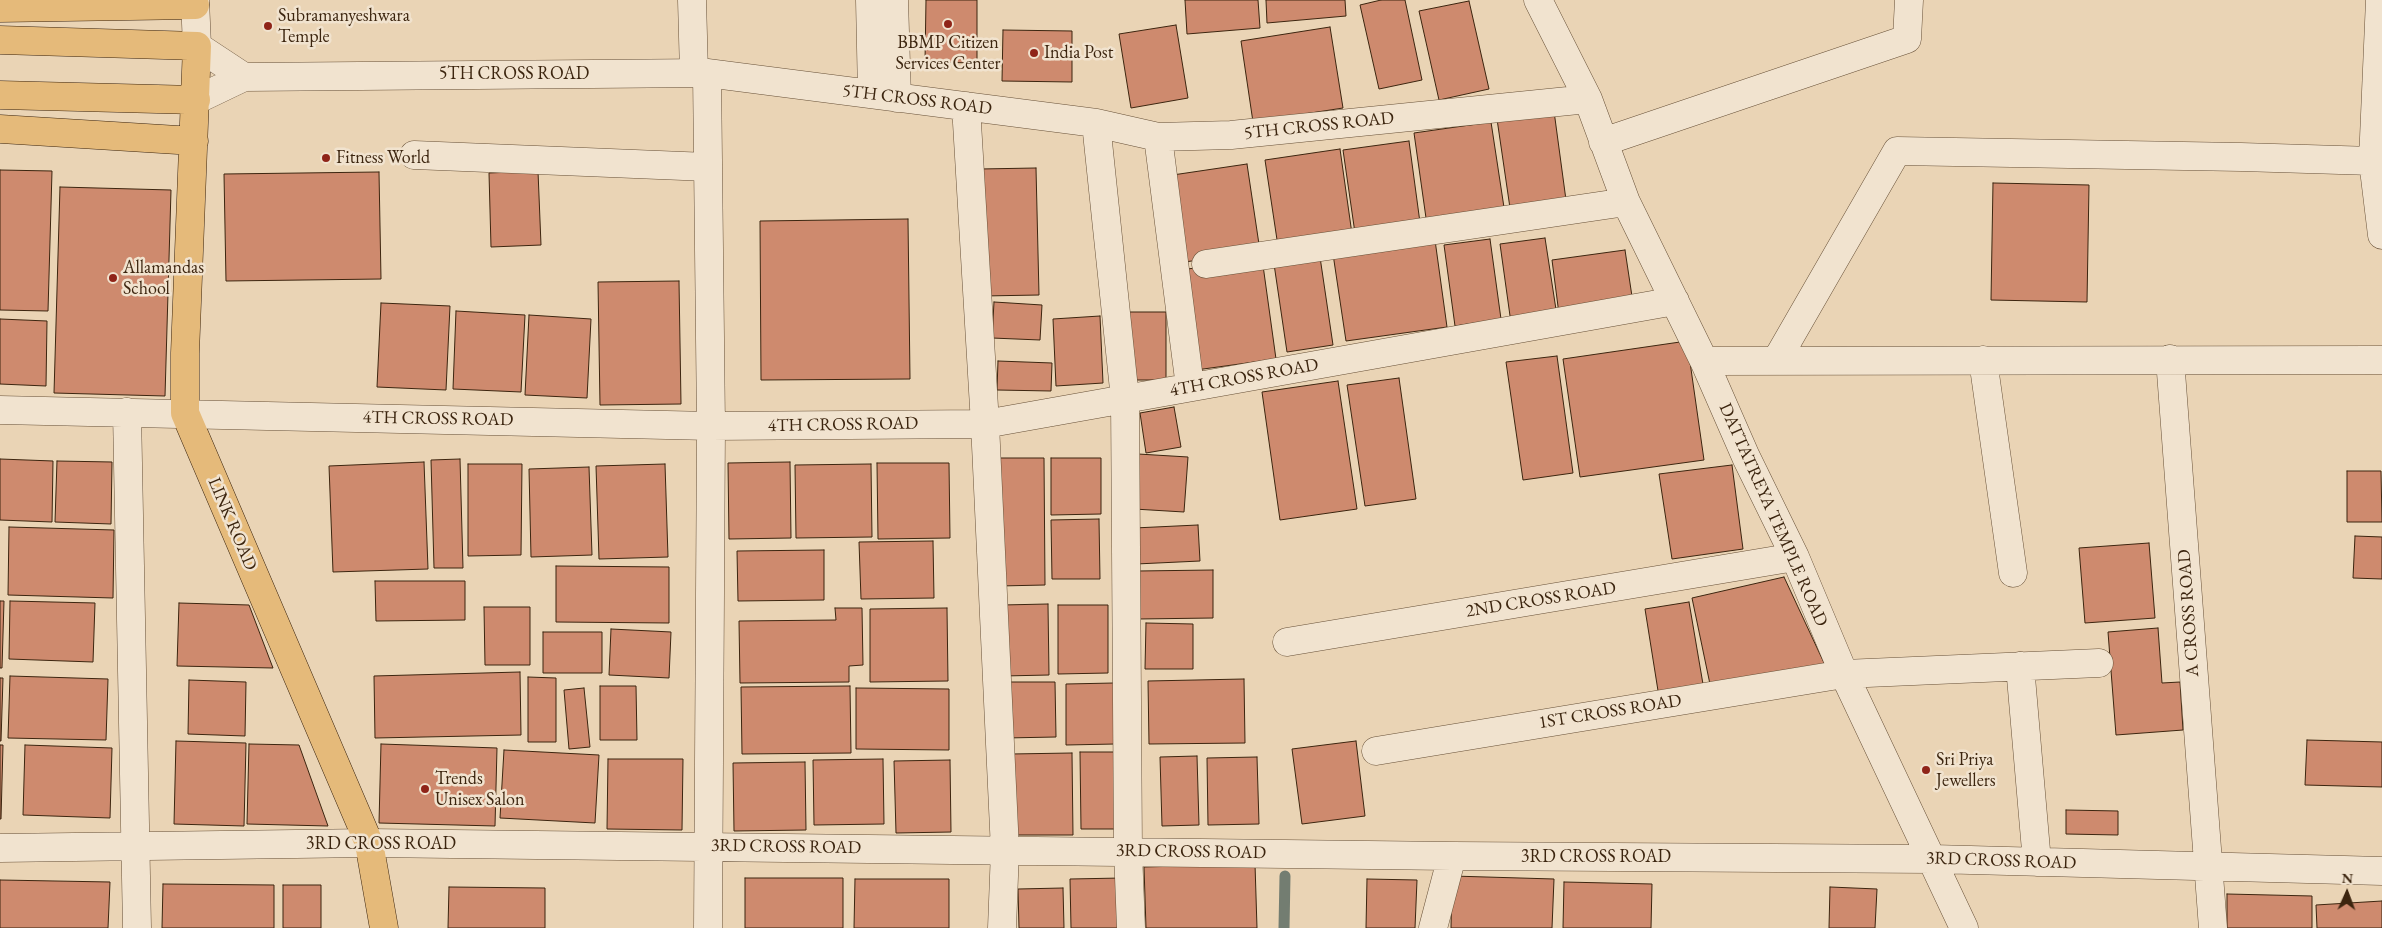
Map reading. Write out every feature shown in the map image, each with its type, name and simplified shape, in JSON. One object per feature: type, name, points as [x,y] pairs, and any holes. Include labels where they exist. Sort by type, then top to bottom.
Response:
[{"type":"main road","points":[[0,8],[195,2]]},
{"type":"main road","points":[[0,40],[197,46]]},
{"type":"main road","name":"LINK ROAD","points":[[197,46],[185,353],[185,413],[369,843],[384,928]]},
{"type":"main road","points":[[0,96],[196,100]]},
{"type":"main road","points":[[0,129],[194,140]]},
{"type":"street","points":[[692,0],[701,73],[708,167],[710,426],[708,928]]},
{"type":"street","points":[[870,0],[885,96]]},
{"type":"street","points":[[885,96],[894,0]]},
{"type":"street","name":"DATTATREYA TEMPLE ROAD","points":[[1538,0],[1588,99],[1626,202],[1704,361],[1746,457],[1795,557],[1844,674],[1964,928]]},
{"type":"street","points":[[1603,142],[1907,39],[1909,0]]},
{"type":"street","points":[[2380,0],[2373,162],[2382,235]]},
{"type":"street","points":[[195,2],[197,46],[244,77]]},
{"type":"street","name":"5TH CROSS ROAD","points":[[196,100],[244,77],[701,73],[1096,123],[1158,137],[1231,135],[1588,99]]},
{"type":"street","points":[[966,106],[985,424],[1005,850],[1002,928]]},
{"type":"street","points":[[1096,123],[1125,398],[1128,851],[1131,928]]},
{"type":"street","points":[[1158,137],[1190,387]]},
{"type":"street","points":[[1776,361],[1897,151],[2232,157],[2373,162]]},
{"type":"street","points":[[414,155],[708,167]]},
{"type":"street","points":[[1206,264],[1626,202]]},
{"type":"street","name":"4TH CROSS ROAD","points":[[0,410],[710,426],[985,424],[1675,302]]},
{"type":"street","name":"A CROSS ROAD","points":[[2170,359],[2213,928]]},
{"type":"street","points":[[1983,360],[2013,573]]},
{"type":"street","points":[[1704,361],[2382,360]]},
{"type":"street","points":[[127,412],[137,928]]},
{"type":"street","name":"2ND CROSS ROAD","points":[[1287,642],[1795,557]]},
{"type":"street","name":"1ST CROSS ROAD","points":[[1376,751],[1844,674],[2099,663]]},
{"type":"street","points":[[2020,666],[2037,862]]},
{"type":"street","name":"3RD CROSS ROAD","points":[[0,848],[369,843],[1452,856],[1933,859],[2382,871]]},
{"type":"street","points":[[1433,928],[1452,856]]},
{"type":"building","points":[[926,0],[977,0],[977,63],[925,62]]},
{"type":"building","points":[[1185,0],[1258,0],[1260,28],[1187,34]]},
{"type":"building","points":[[1266,0],[1345,0],[1346,16],[1267,23]]},
{"type":"building","points":[[1381,0],[1405,0],[1422,80],[1379,89],[1360,5]]},
{"type":"building","points":[[1469,1],[1489,89],[1439,100],[1419,11]]},
{"type":"building","points":[[1176,25],[1188,98],[1131,108],[1119,34]]},
{"type":"building","points":[[1330,27],[1343,108],[1253,122],[1241,41]]},
{"type":"building","points":[[1003,30],[1072,31],[1072,82],[1002,81]]},
{"type":"building","points":[[1554,111],[1566,200],[1510,208],[1497,119]]},
{"type":"building","points":[[1491,122],[1505,214],[1427,225],[1414,133]]},
{"type":"building","points":[[1409,141],[1421,230],[1356,240],[1343,150]]},
{"type":"building","points":[[1340,149],[1353,241],[1279,253],[1265,160]]},
{"type":"building","points":[[1247,164],[1260,251],[1178,263],[1166,176]]},
{"type":"building","points":[[1036,168],[1039,295],[983,296],[980,169]]},
{"type":"building","points":[[0,170],[52,171],[48,311],[0,310]]},
{"type":"building","points":[[538,171],[541,245],[491,247],[489,173]]},
{"type":"building","points":[[379,172],[381,279],[226,281],[224,174]]},
{"type":"building","points":[[1993,183],[2089,185],[2087,302],[1991,300]]},
{"type":"building","name":"Allamandas School","points":[[60,187],[171,190],[165,396],[54,393]]},
{"type":"building","points":[[908,219],[910,379],[761,380],[760,221]]},
{"type":"building","points":[[1545,238],[1557,316],[1511,323],[1500,244]]},
{"type":"building","points":[[1490,239],[1501,319],[1455,326],[1444,245]]},
{"type":"building","points":[[1435,240],[1447,327],[1346,341],[1333,254]]},
{"type":"building","points":[[1625,250],[1633,303],[1559,314],[1552,260]]},
{"type":"building","points":[[1320,257],[1333,345],[1287,352],[1274,264]]},
{"type":"building","points":[[1262,258],[1276,359],[1196,370],[1181,270]]},
{"type":"building","points":[[679,281],[681,404],[600,405],[598,282]]},
{"type":"building","points":[[994,302],[1042,305],[1040,340],[992,338]]},
{"type":"building","points":[[381,303],[450,306],[446,390],[377,387]]},
{"type":"building","points":[[456,311],[525,315],[521,392],[453,389]]},
{"type":"building","points":[[1126,312],[1166,312],[1166,380],[1127,380]]},
{"type":"building","points":[[529,315],[591,319],[587,398],[525,395]]},
{"type":"building","points":[[1100,316],[1103,383],[1056,386],[1053,319]]},
{"type":"building","points":[[0,319],[47,321],[46,386],[0,384]]},
{"type":"building","points":[[1687,341],[1704,460],[1580,477],[1563,359]]},
{"type":"building","points":[[1557,356],[1573,473],[1523,480],[1506,362]]},
{"type":"building","points":[[998,361],[1052,363],[1051,391],[997,390]]},
{"type":"building","points":[[1399,378],[1416,499],[1365,506],[1347,385]]},
{"type":"building","points":[[1338,381],[1357,509],[1280,520],[1262,392]]},
{"type":"building","points":[[1174,407],[1181,447],[1146,453],[1140,413]]},
{"type":"building","points":[[1138,454],[1188,457],[1184,512],[1134,509]]},
{"type":"building","points":[[998,458],[1044,458],[1045,585],[999,586]]},
{"type":"building","points":[[1051,458],[1101,458],[1101,514],[1051,515]]},
{"type":"building","points":[[0,459],[53,461],[52,522],[0,520]]},
{"type":"building","points":[[460,459],[463,568],[434,568],[431,460]]},
{"type":"building","points":[[57,461],[112,462],[111,524],[55,522]]},
{"type":"building","points":[[424,462],[428,569],[333,572],[329,466]]},
{"type":"building","points":[[790,462],[791,538],[729,539],[728,463]]},
{"type":"building","points":[[877,463],[949,463],[950,538],[878,539]]},
{"type":"building","points":[[468,464],[522,464],[521,555],[468,556]]},
{"type":"building","points":[[665,464],[668,557],[599,559],[596,466]]},
{"type":"building","points":[[871,464],[872,537],[796,538],[795,465]]},
{"type":"building","points":[[1732,465],[1743,549],[1672,559],[1659,474]]},
{"type":"building","points":[[589,467],[592,555],[531,557],[529,469]]},
{"type":"building","points":[[2347,471],[2381,471],[2382,522],[2347,522]]},
{"type":"building","points":[[1099,519],[1100,579],[1052,579],[1051,520]]},
{"type":"building","points":[[1198,525],[1200,561],[1136,564],[1134,528]]},
{"type":"building","points":[[9,527],[114,530],[113,598],[8,595]]},
{"type":"building","points":[[2355,536],[2382,537],[2382,579],[2353,578]]},
{"type":"building","points":[[933,541],[934,598],[861,599],[859,542]]},
{"type":"building","points":[[2149,543],[2155,618],[2085,623],[2079,548]]},
{"type":"building","points":[[824,550],[824,600],[738,601],[737,551]]},
{"type":"building","points":[[556,566],[669,567],[669,623],[556,622]]},
{"type":"building","points":[[1213,570],[1213,618],[1138,619],[1138,571]]},
{"type":"building","points":[[1784,577],[1825,665],[1711,689],[1692,598]]},
{"type":"building","points":[[375,581],[465,581],[465,620],[376,621]]},
{"type":"building","points":[[0,601],[4,601],[2,668],[0,668]]},
{"type":"building","points":[[10,601],[95,603],[93,662],[9,659]]},
{"type":"building","points":[[1689,602],[1704,690],[1659,697],[1645,609]]},
{"type":"building","points":[[179,603],[249,605],[273,668],[177,666]]},
{"type":"building","points":[[1048,604],[1049,675],[1003,676],[1002,605]]},
{"type":"building","points":[[1058,605],[1108,605],[1108,673],[1058,674]]},
{"type":"building","points":[[484,607],[530,607],[530,665],[485,665]]},
{"type":"building","points":[[835,608],[862,608],[863,665],[849,666],[849,682],[740,683],[739,621],[836,620]]},
{"type":"building","points":[[947,608],[948,681],[870,682],[870,609]]},
{"type":"building","points":[[1146,623],[1193,624],[1193,669],[1145,669]]},
{"type":"building","points":[[2158,628],[2162,683],[2180,682],[2183,730],[2116,735],[2108,632]]},
{"type":"building","points":[[611,629],[671,632],[669,678],[609,675]]},
{"type":"building","points":[[543,632],[602,632],[602,673],[543,673]]},
{"type":"building","points":[[520,672],[521,735],[375,738],[374,676]]},
{"type":"building","points":[[10,676],[108,679],[106,740],[8,738]]},
{"type":"building","points":[[528,677],[556,678],[556,742],[528,742]]},
{"type":"building","points":[[0,678],[3,678],[1,741],[0,741]]},
{"type":"building","points":[[1244,679],[1245,743],[1149,744],[1148,681]]},
{"type":"building","points":[[189,680],[246,682],[245,736],[188,734]]},
{"type":"building","points":[[1005,682],[1055,682],[1056,737],[1005,738]]},
{"type":"building","points":[[1114,683],[1115,744],[1066,745],[1066,684]]},
{"type":"building","points":[[600,686],[636,686],[637,740],[600,740]]},
{"type":"building","points":[[850,686],[851,753],[742,754],[741,687]]},
{"type":"building","points":[[584,688],[590,747],[569,749],[564,690]]},
{"type":"building","points":[[856,688],[949,689],[949,750],[856,749]]},
{"type":"building","points":[[2307,740],[2382,742],[2382,787],[2305,785]]},
{"type":"building","points":[[176,741],[246,743],[244,826],[174,824]]},
{"type":"building","points":[[1356,741],[1365,816],[1302,824],[1292,749]]},
{"type":"building","points":[[249,744],[299,745],[328,826],[247,824]]},
{"type":"building","points":[[381,744],[497,748],[495,826],[379,823]]},
{"type":"building","points":[[0,745],[3,745],[1,819],[0,819]]},
{"type":"building","points":[[25,745],[112,748],[110,818],[23,815]]},
{"type":"building","points":[[504,750],[599,755],[595,823],[500,818]]},
{"type":"building","points":[[1080,752],[1120,752],[1120,829],[1081,829]]},
{"type":"building","points":[[1072,753],[1073,835],[1012,835],[1011,754]]},
{"type":"building","points":[[1197,756],[1199,825],[1162,826],[1160,757]]},
{"type":"building","points":[[1257,757],[1259,824],[1208,825],[1207,758]]},
{"type":"building","points":[[608,759],[683,759],[682,830],[607,829]]},
{"type":"building","points":[[883,759],[884,824],[814,825],[813,760]]},
{"type":"building","points":[[950,760],[951,832],[896,833],[894,761]]},
{"type":"building","points":[[805,762],[806,830],[734,831],[733,763]]},
{"type":"building","points":[[2066,810],[2118,811],[2118,835],[2066,834]]},
{"type":"building","points":[[1255,864],[1257,928],[1146,928],[1144,867]]},
{"type":"building","points":[[1452,876],[1554,879],[1552,928],[1451,928]]},
{"type":"building","points":[[745,878],[843,878],[843,928],[745,928]]},
{"type":"building","points":[[1122,878],[1123,928],[1071,928],[1070,879]]},
{"type":"building","points":[[855,879],[949,879],[949,928],[854,928]]},
{"type":"building","points":[[1367,879],[1417,880],[1415,928],[1366,928]]},
{"type":"building","points":[[0,880],[110,882],[108,928],[0,928]]},
{"type":"building","points":[[1564,882],[1652,884],[1651,928],[1563,928]]},
{"type":"building","points":[[163,884],[274,885],[274,928],[162,928]]},
{"type":"building","points":[[283,885],[321,885],[321,928],[283,928]]},
{"type":"building","points":[[449,887],[545,888],[545,928],[448,928]]},
{"type":"building","points":[[1830,887],[1877,889],[1875,928],[1829,928]]},
{"type":"building","points":[[1063,888],[1064,928],[1019,928],[1018,889]]},
{"type":"building","points":[[2227,894],[2312,896],[2312,928],[2227,928]]},
{"type":"building","points":[[2382,901],[2382,928],[2317,928],[2316,905]]},
{"type":"waterway","points":[[1284,928],[1285,876]]},
{"type":"place","name":"BBMP Citizen Services Center","points":[[948,24]]},
{"type":"place","name":"Subramanyeshwara Temple","points":[[268,26]]},
{"type":"place","name":"India Post","points":[[1034,53]]},
{"type":"place","name":"Fitness World","points":[[326,158]]},
{"type":"place","name":"Allamandas School","points":[[113,278]]},
{"type":"place","name":"Sri Priya Jewellers","points":[[1926,770]]},
{"type":"place","name":"Trends Unisex Salon","points":[[425,789]]}]
